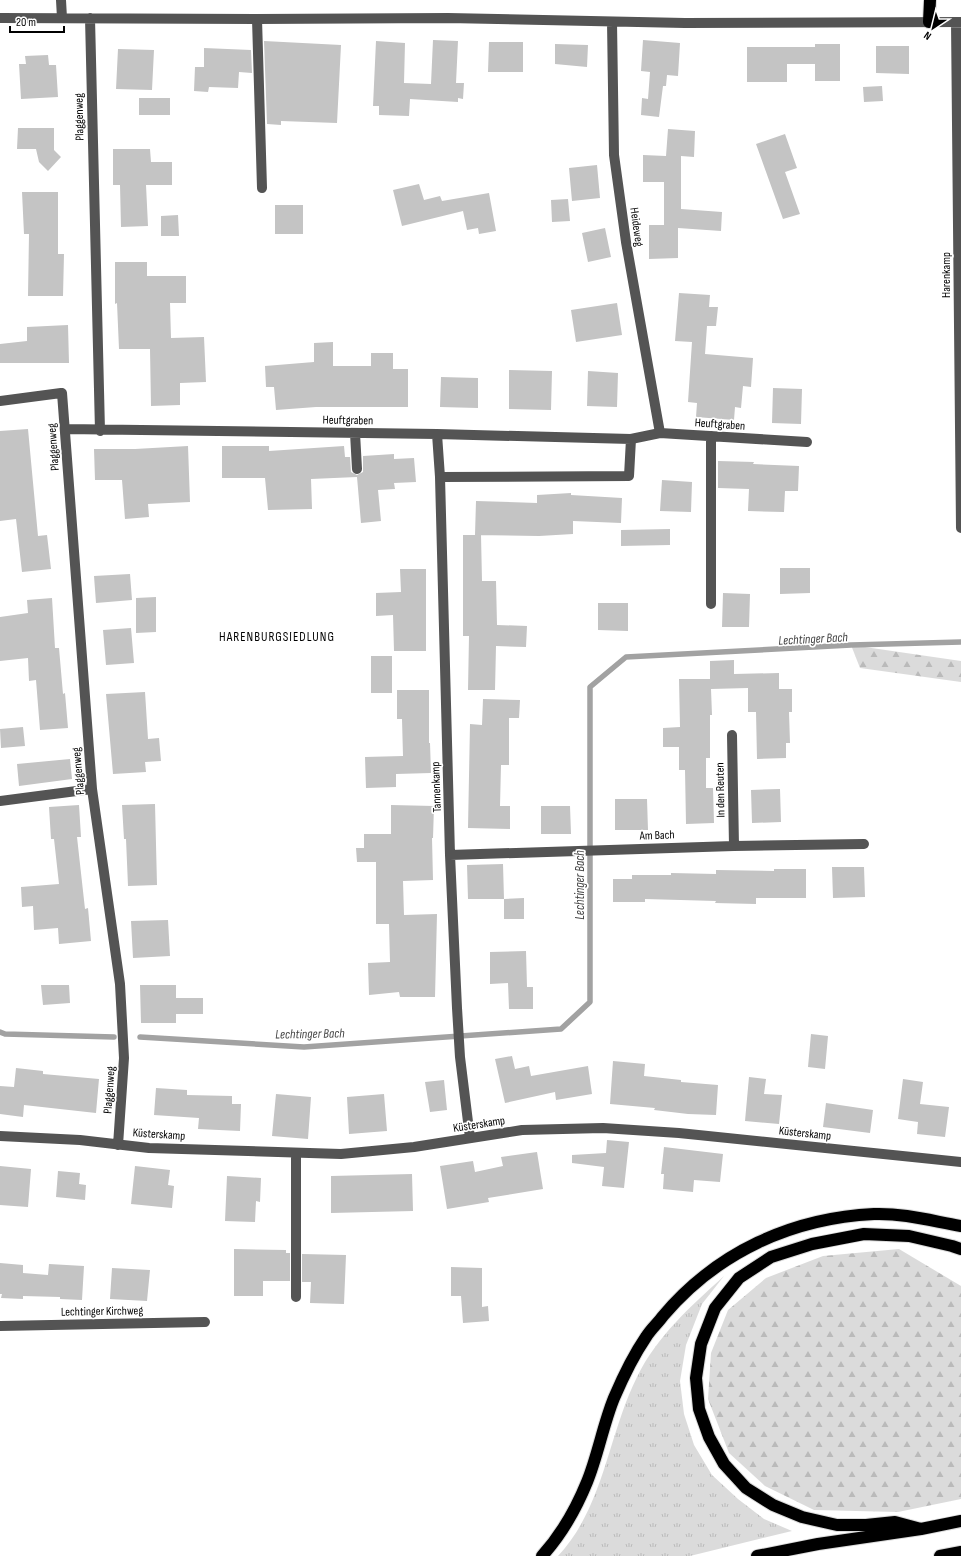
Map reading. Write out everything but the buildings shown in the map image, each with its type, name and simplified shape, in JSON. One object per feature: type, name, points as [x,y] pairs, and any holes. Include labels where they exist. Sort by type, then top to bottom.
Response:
[{"type":"highway","points":[[930,0],[930,22]]},
{"type":"highway","points":[[542,1556],[554,1542],[573,1514],[588,1480],[613,1400],[638,1351],[647,1336],[676,1301],[710,1270],[753,1244],[795,1227],[832,1218],[875,1214],[911,1216],[961,1226]]},
{"type":"highway","points":[[921,1529],[894,1522],[866,1525],[837,1525],[802,1518],[773,1505],[746,1488],[724,1464],[709,1437],[699,1409],[696,1378],[701,1344],[715,1308],[739,1278],[771,1257],[812,1244],[864,1234],[909,1236],[961,1249]]},
{"type":"highway","points":[[756,1556],[818,1544],[921,1529],[961,1521]]},
{"type":"highway","points":[[940,1556],[961,1552]]},
{"type":"street","points":[[61,0],[62,18]]},
{"type":"street","points":[[0,18],[448,18],[612,22],[959,22]]},
{"type":"street","name":"Plaggenweg","points":[[90,18],[100,431]]},
{"type":"street","points":[[257,19],[262,188]]},
{"type":"street","name":"Heideweg","points":[[612,22],[614,154],[628,250],[660,433]]},
{"type":"street","name":"Harenkamp","points":[[959,22],[961,528]]},
{"type":"street","name":"Plaggenweg","points":[[0,401],[62,393],[92,789],[120,984],[124,1058],[118,1144]]},
{"type":"street","name":"Heuftgraben","points":[[65,429],[100,431],[437,434],[631,439],[660,433],[807,442]]},
{"type":"street","points":[[355,433],[357,469]]},
{"type":"street","name":"Tannenkamp","points":[[437,434],[440,477],[450,855],[457,1008],[460,1057],[470,1138]]},
{"type":"street","points":[[711,436],[711,604]]},
{"type":"street","points":[[440,477],[629,476],[631,439]]},
{"type":"street","name":"In den Reuten","points":[[732,735],[734,846]]},
{"type":"street","points":[[0,801],[92,789]]},
{"type":"street","name":"Am Bach","points":[[450,855],[734,846],[864,844]]},
{"type":"street","name":"Küsterskamp","points":[[0,1136],[80,1140],[149,1148],[341,1154],[414,1147],[522,1130],[603,1128],[679,1134],[961,1162]]},
{"type":"street","points":[[296,1153],[296,1297]]},
{"type":"street","name":"Lechtinger Kirchweg","points":[[0,1326],[205,1322]]},
{"type":"green space","points":[[851,645],[961,661],[961,682],[860,668]]},
{"type":"green space","points":[[899,1249],[961,1286],[961,1499],[898,1512],[814,1510],[765,1486],[729,1453],[708,1399],[711,1353],[728,1310],[766,1278],[823,1256]]},
{"type":"green space","points":[[724,1276],[702,1304],[686,1345],[680,1381],[684,1414],[694,1445],[712,1475],[738,1499],[764,1519],[792,1531],[690,1556],[558,1556],[573,1537],[586,1516],[596,1493],[627,1399],[645,1362],[654,1348],[676,1322]]},
{"type":"waterway","name":"Lechtinger Bach","points":[[140,1037],[304,1047],[561,1029],[590,1002],[590,687],[626,657],[851,645],[961,642]]},
{"type":"waterway","name":"Lechtinger Bach","points":[[0,1032],[5,1034],[114,1037]]},
{"type":"district","name":"HARENBURGSIEDLUNG","points":[[277,636]]}]
